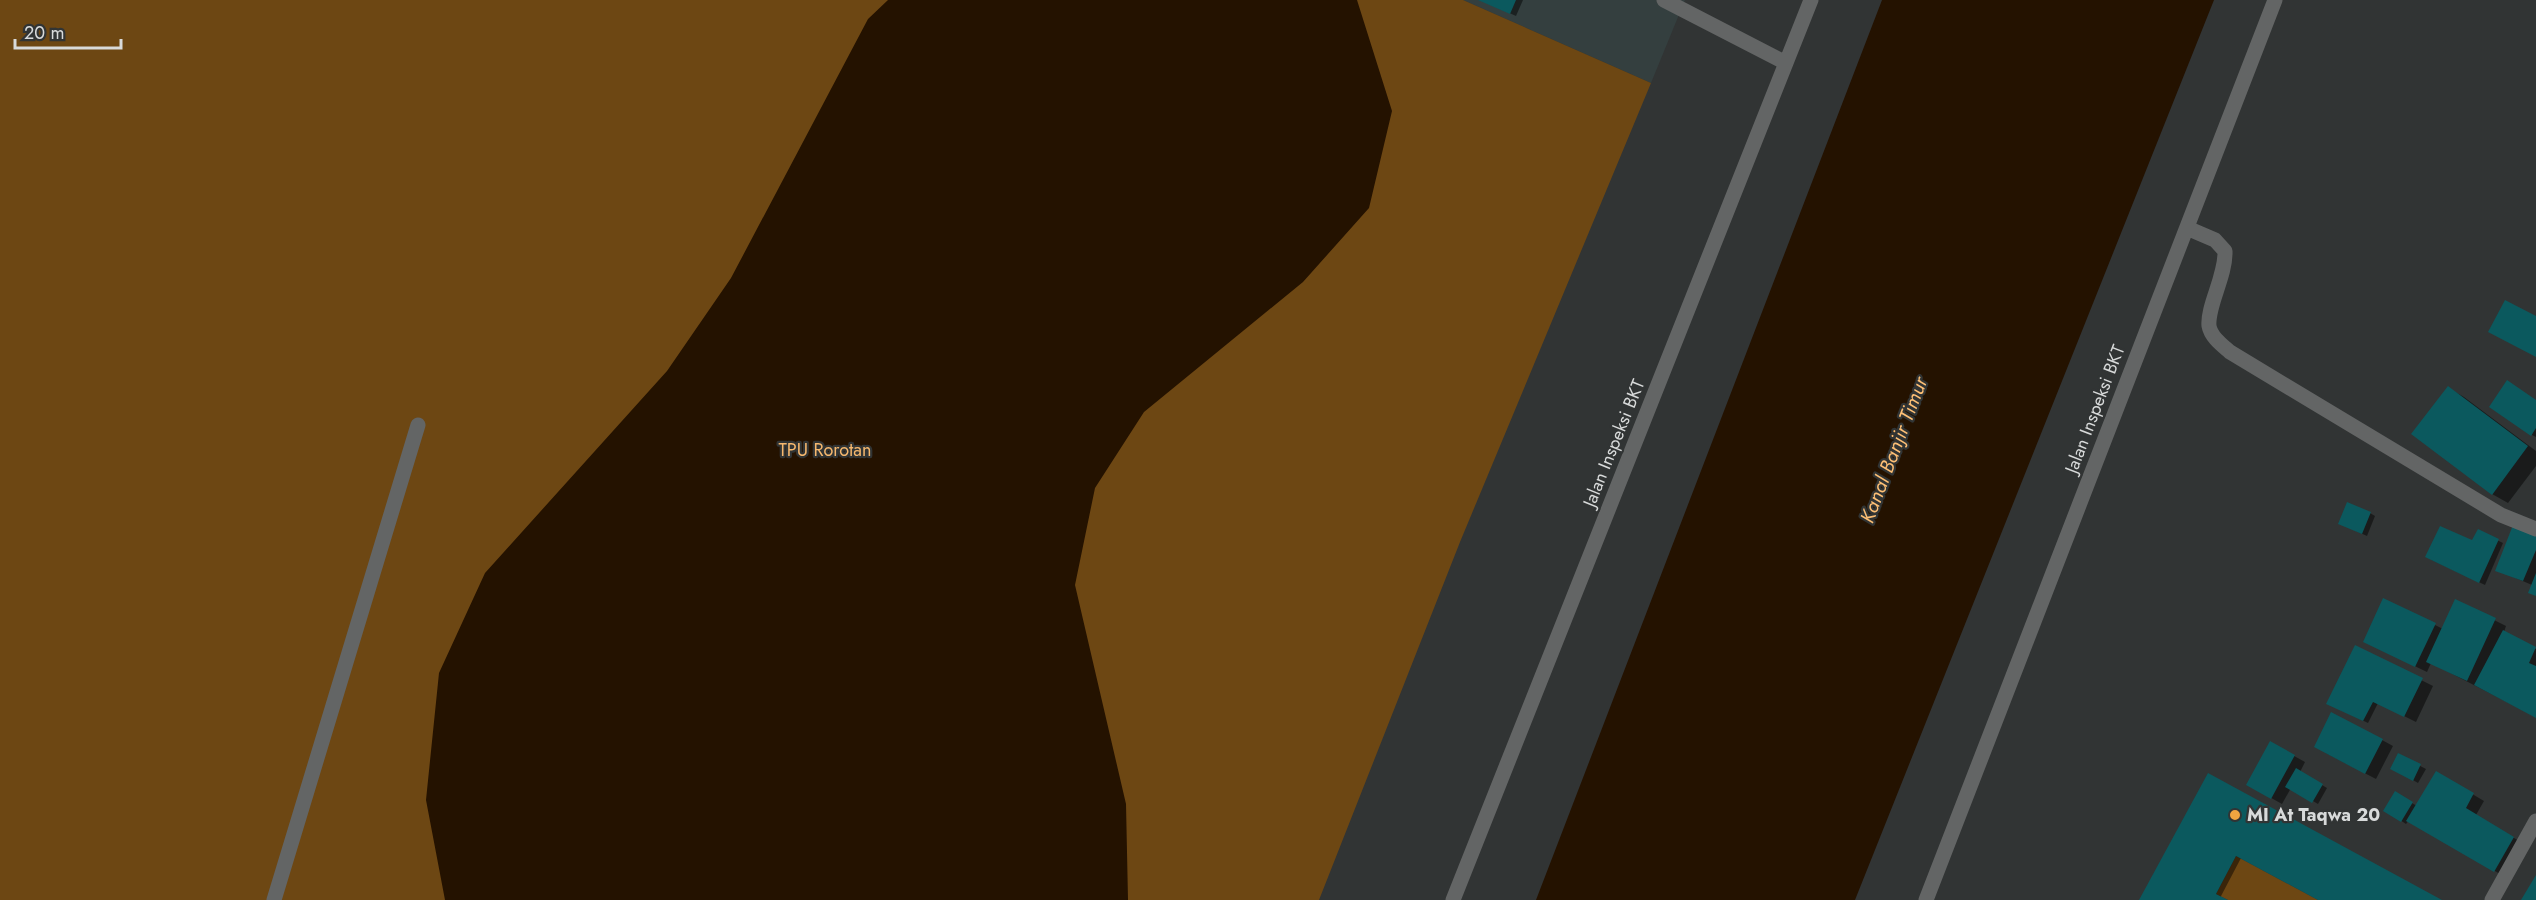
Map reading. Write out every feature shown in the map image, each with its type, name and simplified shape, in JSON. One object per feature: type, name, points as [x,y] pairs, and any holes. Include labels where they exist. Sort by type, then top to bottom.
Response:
[{"type":"street","points":[[1664,0],[1786,63]]},
{"type":"street","name":"Jalan Inspeksi BKT","points":[[1453,900],[1811,0]]},
{"type":"street","name":"Jalan Inspeksi BKT","points":[[1926,900],[2275,0]]},
{"type":"street","points":[[2187,228],[2215,240],[2225,251],[2225,267],[2209,327],[2217,340],[2230,352],[2500,515],[2536,529]]},
{"type":"street","points":[[274,900],[418,425]]},
{"type":"street","points":[[2492,900],[2535,826]]},
{"type":"shaded area","points":[[1463,0],[1685,0],[1651,83]]},
{"type":"green space","name":"TPU Rorotan","points":[[0,0],[1463,0],[1651,83],[1460,542],[1319,900],[0,900]]},
{"type":"green space","points":[[2236,856],[2318,900],[2228,900],[2216,894]]},
{"type":"water","points":[[888,0],[1357,0],[1392,111],[1369,208],[1303,282],[1144,412],[1095,488],[1075,585],[1126,804],[1128,900],[445,900],[426,800],[439,673],[485,573],[667,371],[731,278],[868,19]]},
{"type":"water","name":"Kanal Banjir Timur","points":[[1882,0],[2214,0],[1855,900],[1536,900]]},
{"type":"building","points":[[1478,0],[1516,0],[1510,14]]},
{"type":"building","points":[[2505,300],[2536,316],[2536,357],[2488,332]]},
{"type":"building","points":[[2507,380],[2536,400],[2536,428],[2531,436],[2489,407]]},
{"type":"building","points":[[2448,386],[2528,446],[2492,495],[2411,434]]},
{"type":"building","points":[[2347,502],[2371,512],[2362,534],[2338,524]]},
{"type":"building","points":[[2513,525],[2536,534],[2536,550],[2523,581],[2495,571]]},
{"type":"building","points":[[2440,526],[2472,540],[2478,529],[2499,539],[2479,583],[2425,557]]},
{"type":"building","points":[[2536,573],[2536,596],[2528,593]]},
{"type":"building","points":[[2383,598],[2436,623],[2415,667],[2363,642]]},
{"type":"building","points":[[2455,599],[2496,618],[2467,681],[2426,662]]},
{"type":"building","points":[[2503,630],[2536,647],[2529,663],[2536,666],[2536,718],[2474,685]]},
{"type":"building","points":[[2355,645],[2423,678],[2404,717],[2373,702],[2363,721],[2326,704]]},
{"type":"building","points":[[2331,712],[2383,739],[2365,774],[2314,747]]},
{"type":"building","points":[[2270,741],[2295,755],[2271,799],[2246,785]]},
{"type":"building","points":[[2398,753],[2421,764],[2413,781],[2390,769]]},
{"type":"building","points":[[2296,768],[2323,784],[2312,803],[2285,787]]},
{"type":"building","points":[[2436,771],[2474,793],[2466,808],[2514,837],[2494,872],[2406,821]]},
{"type":"building","name":"MI At Taqwa 20","points":[[2208,773],[2442,900],[2318,900],[2236,856],[2216,894],[2228,900],[2139,900]]},
{"type":"building","points":[[2395,791],[2413,802],[2401,822],[2383,811]]},
{"type":"building","points":[[2536,875],[2536,900],[2521,900]]},
{"type":"place","name":"MI At Taqwa 20","points":[[2235,815]]}]
